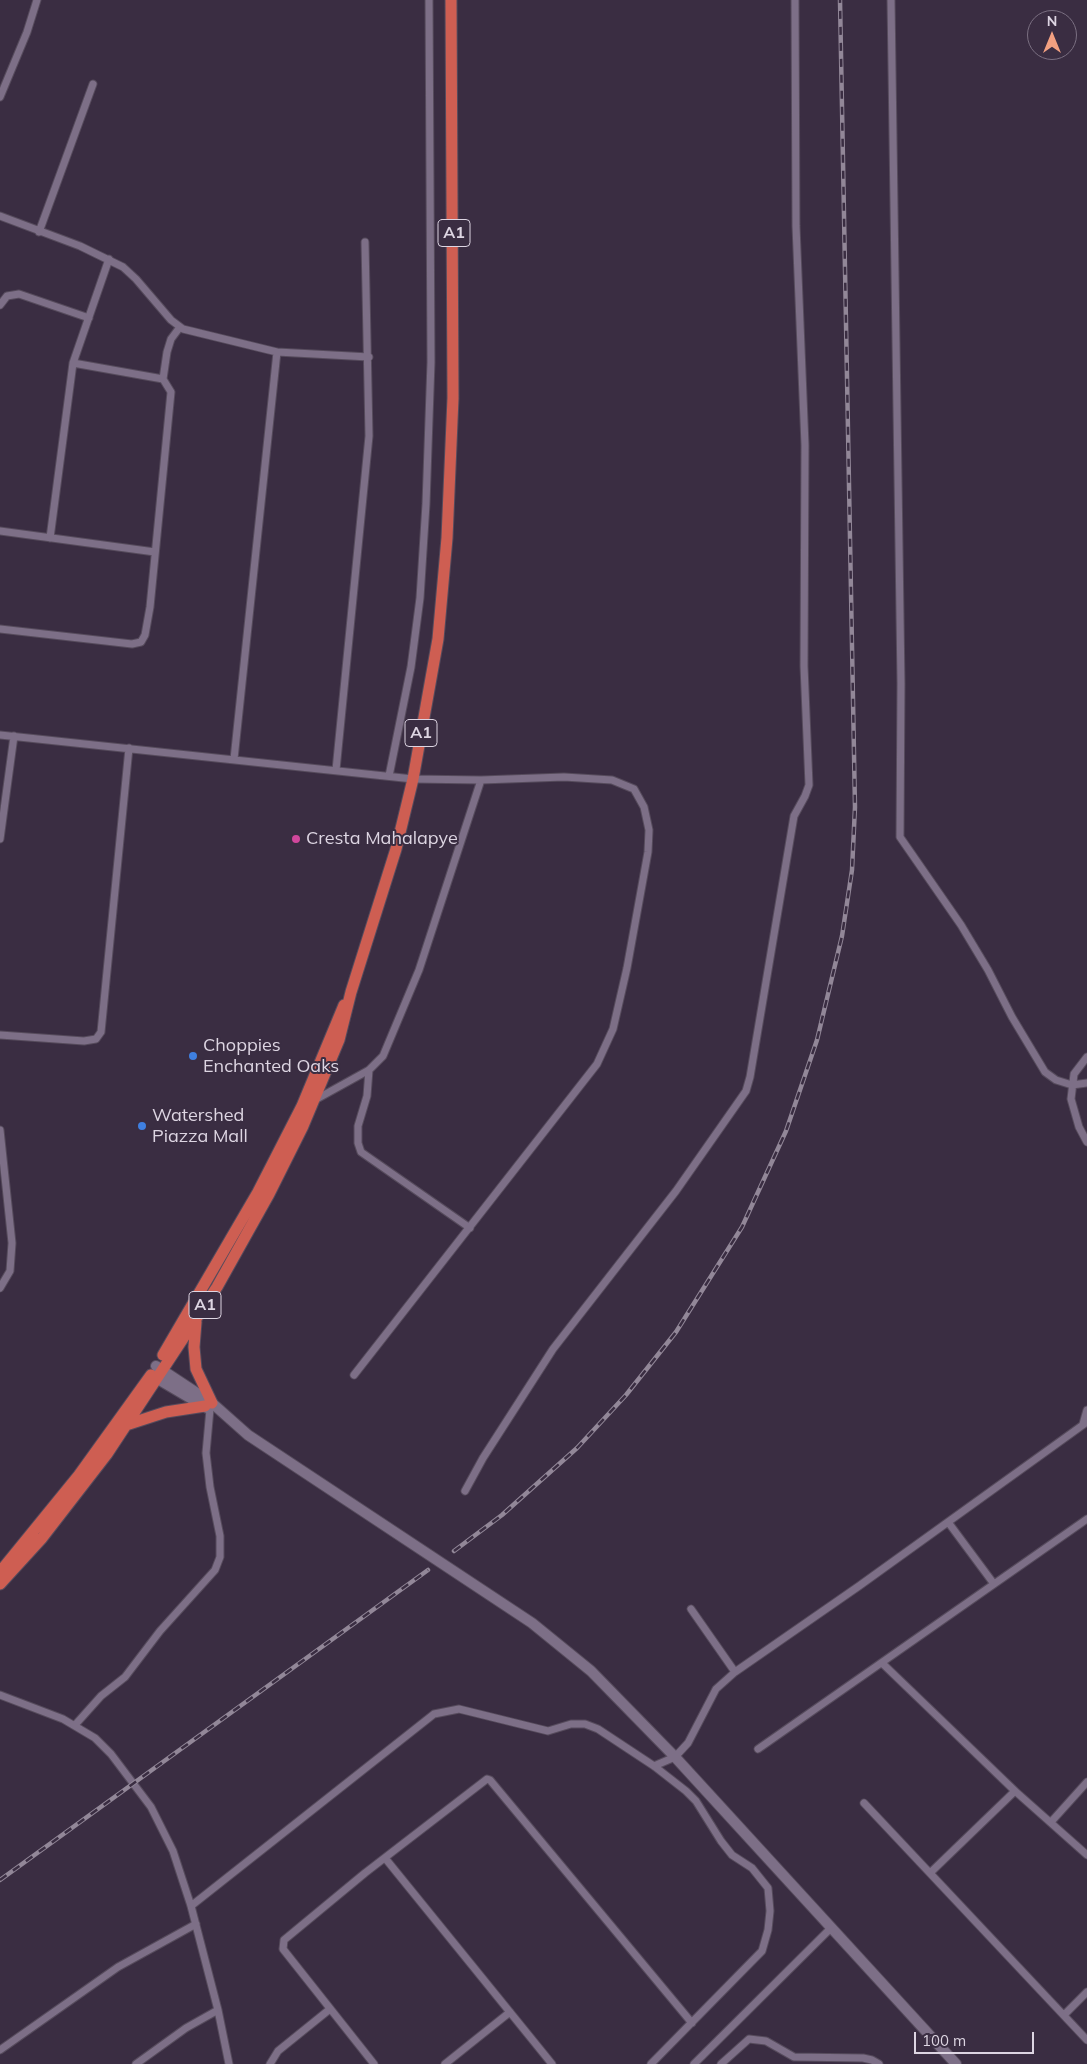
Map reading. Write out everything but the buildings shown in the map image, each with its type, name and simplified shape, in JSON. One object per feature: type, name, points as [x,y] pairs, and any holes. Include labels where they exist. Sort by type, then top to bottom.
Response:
[{"type":"highway","name":"A1","points":[[0,1572],[79,1475],[196,1318],[217,1287],[269,1194],[314,1101],[341,1034],[351,992],[396,849],[413,779],[438,639],[451,466],[454,208],[451,0]]},
{"type":"highway","name":"A1","points":[[0,1584],[42,1538],[86,1482],[126,1425],[258,1192],[302,1106],[335,1023],[351,992]]},
{"type":"highway","points":[[126,1425],[166,1412],[209,1406],[196,1368],[194,1347],[196,1318]]},
{"type":"main road","points":[[156,1373],[209,1406],[248,1435],[532,1623],[591,1671],[675,1757],[956,2064]]},
{"type":"street","points":[[0,97],[27,32],[37,0]]},
{"type":"street","points":[[389,776],[412,657],[420,598],[426,504],[432,362],[429,0]]},
{"type":"street","points":[[465,1491],[483,1458],[553,1349],[676,1192],[746,1091],[750,1077],[794,816],[809,784],[804,666],[805,445],[796,226],[794,0]]},
{"type":"street","points":[[891,0],[901,683],[900,837],[961,925],[1045,1072],[1056,1080],[1072,1085],[1087,1083]]},
{"type":"street","points":[[39,232],[93,84]]},
{"type":"street","points":[[0,216],[110,259],[123,267],[136,279],[171,320],[180,327],[204,336],[277,352],[369,357]]},
{"type":"street","points":[[336,770],[369,436],[369,357],[365,242]]},
{"type":"street","points":[[50,538],[73,363],[110,259]]},
{"type":"street","points":[[0,305],[7,296],[19,294],[88,318]]},
{"type":"street","points":[[0,629],[132,644],[141,642],[148,622],[171,402],[171,392],[163,379],[171,339],[180,327]]},
{"type":"street","points":[[234,759],[277,352]]},
{"type":"street","points":[[73,363],[163,379]]},
{"type":"street","points":[[0,531],[155,552]]},
{"type":"street","points":[[0,735],[413,779],[481,780],[564,777],[612,780],[634,789],[644,806],[650,830],[645,871],[613,1029],[596,1064],[354,1376]]},
{"type":"street","points":[[0,838],[14,736]]},
{"type":"street","points":[[0,1035],[84,1041],[96,1038],[102,1032],[129,748]]},
{"type":"street","points":[[302,1106],[369,1070],[383,1056],[419,970],[481,780]]},
{"type":"street","points":[[1087,1057],[1074,1074],[1071,1099],[1079,1127],[1087,1142]]},
{"type":"street","points":[[369,1070],[367,1096],[358,1126],[358,1143],[361,1152],[470,1228]]},
{"type":"street","points":[[0,1288],[10,1271],[12,1243],[1,1134]]},
{"type":"street","points":[[75,1725],[102,1696],[125,1677],[160,1631],[215,1570],[220,1557],[220,1536],[210,1487],[206,1453],[209,1406]]},
{"type":"street","points":[[654,1766],[675,1757],[688,1743],[716,1689],[735,1672],[1085,1423],[1087,1410]]},
{"type":"street","points":[[758,1749],[1087,1520]]},
{"type":"street","points":[[948,1522],[994,1584]]},
{"type":"street","points":[[691,1609],[735,1672]]},
{"type":"street","points":[[882,1663],[1015,1791],[1087,1855]]},
{"type":"street","points":[[0,1695],[75,1725],[111,1754],[151,1807],[172,1851],[191,1906],[218,2010],[229,2064]]},
{"type":"street","points":[[191,1906],[434,1714],[448,1709],[469,1710],[548,1731],[571,1724],[585,1724],[598,1729],[675,1781],[696,1801],[720,1841],[732,1855],[752,1868],[768,1888],[770,1911],[768,1930],[762,1952],[652,2064]]},
{"type":"street","points":[[374,2064],[283,1949],[284,1940],[483,1780],[490,1780],[692,2023]]},
{"type":"street","points":[[1051,1822],[1087,1782]]},
{"type":"street","points":[[930,1874],[1015,1791]]},
{"type":"street","points":[[864,1803],[1087,2040]]},
{"type":"street","points":[[385,1858],[552,2064]]},
{"type":"street","points":[[0,2050],[118,1967],[196,1924]]},
{"type":"street","points":[[694,2064],[831,1928]]},
{"type":"street","points":[[1064,2015],[1087,1992]]},
{"type":"street","points":[[270,2064],[278,2051],[330,2009]]},
{"type":"street","points":[[136,2064],[186,2028],[218,2010]]},
{"type":"street","points":[[445,2064],[510,2012]]},
{"type":"street","points":[[721,2064],[749,2039],[766,2041],[794,2057],[863,2058],[879,2064]]},
{"type":"railway","points":[[454,1551],[502,1515],[577,1448],[626,1395],[676,1332],[742,1227],[786,1131],[817,1040],[842,936],[852,870],[855,807],[840,0]]},
{"type":"railway","points":[[0,1880],[428,1570]]},
{"type":"place","name":"Cresta Mahalapye","points":[[296,839]]},
{"type":"place","name":"Choppies Enchanted Oaks","points":[[193,1056]]},
{"type":"place","name":"Watershed Piazza Mall","points":[[142,1126]]}]
